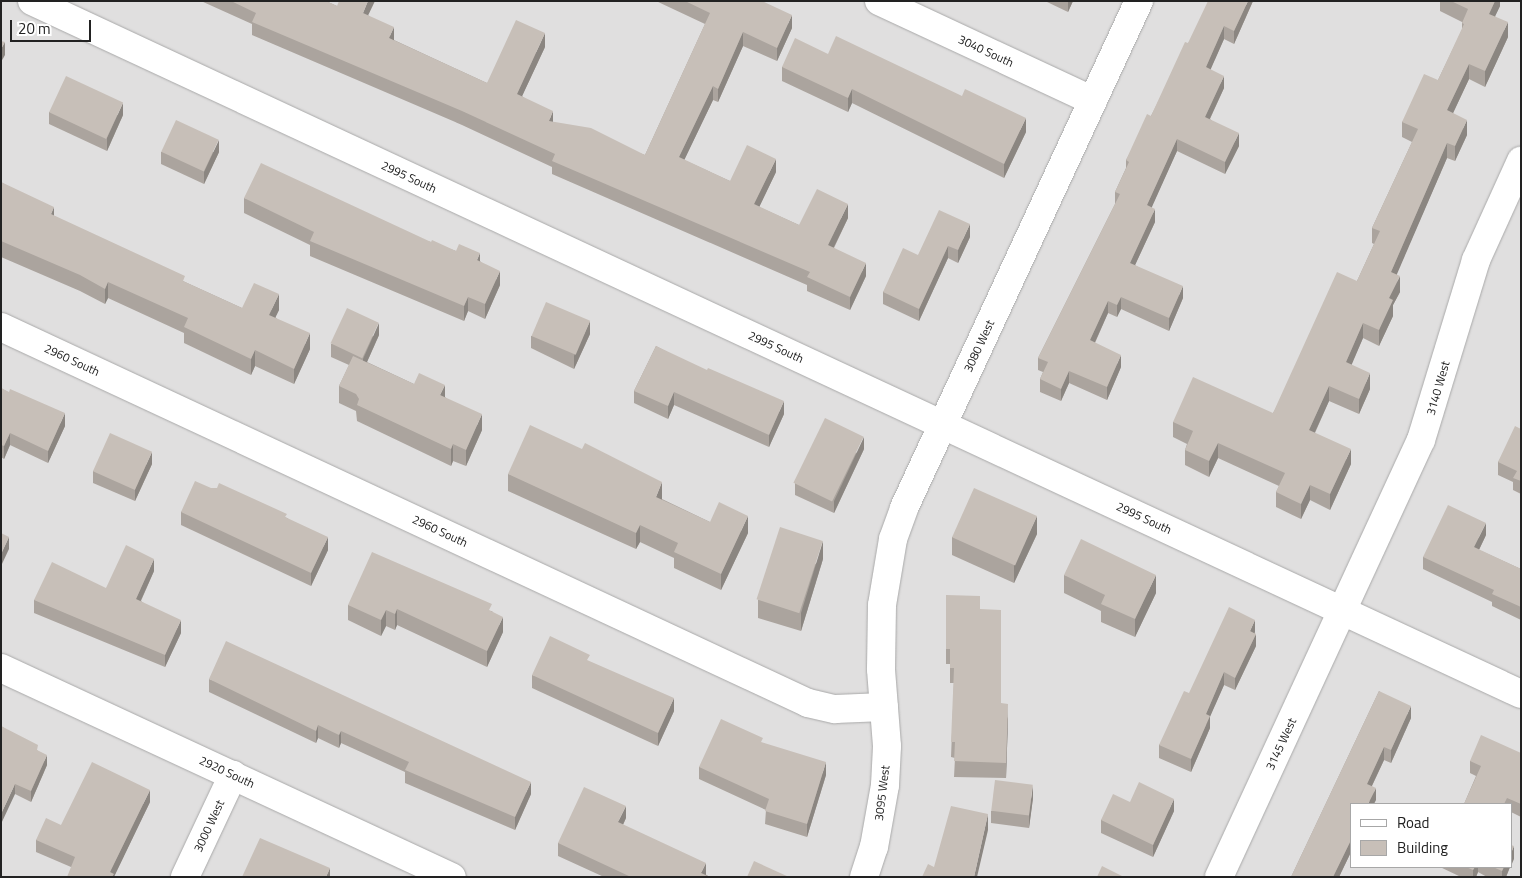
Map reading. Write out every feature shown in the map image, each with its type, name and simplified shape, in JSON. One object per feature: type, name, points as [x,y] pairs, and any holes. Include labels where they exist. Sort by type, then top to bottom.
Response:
[{"type":"street","name":"2995 South","points":[[32,1],[1521,694]]},
{"type":"street","name":"3040 South","points":[[879,1],[1093,101]]},
{"type":"street","name":"3080 West","points":[[884,707],[881,636],[886,570],[904,508],[1139,1]]},
{"type":"street","name":"3140 West","points":[[1343,611],[1421,440],[1473,268],[1521,162]]},
{"type":"street","name":"2960 South","points":[[1,327],[808,703],[835,709],[884,707]]},
{"type":"street","name":"3145 West","points":[[1219,877],[1343,611]]},
{"type":"street","name":"2920 South","points":[[1,668],[452,877]]},
{"type":"street","name":"3095 West","points":[[864,877],[874,847],[885,785],[884,707]]},
{"type":"street","name":"3000 West","points":[[185,877],[233,775]]},
{"type":"shaded area","points":[[1,1],[1521,1],[1521,877],[1,877]]},
{"type":"building","points":[[231,1],[326,1],[337,6],[339,1],[368,1],[363,13],[394,27],[389,38],[487,83],[516,20],[545,33],[517,94],[553,111],[549,121],[591,128],[645,155],[710,13],[685,1],[762,1],[792,15],[777,48],[743,32],[718,89],[713,86],[679,157],[730,181],[747,145],[776,159],[754,204],[799,225],[817,189],[848,204],[828,245],[866,263],[850,297],[807,277],[810,272],[552,161],[555,154],[462,111],[252,22],[256,13]]},
{"type":"building","points":[[1208,1],[1248,1],[1234,31],[1224,26],[1206,67],[1224,76],[1205,117],[1239,133],[1225,162],[1177,139],[1147,205],[1155,209],[1130,263],[1183,286],[1169,318],[1121,297],[1117,305],[1108,301],[1090,340],[1121,355],[1107,387],[1069,371],[1061,389],[1040,379],[1048,362],[1038,358],[1120,194],[1115,192],[1129,162],[1126,160],[1147,114],[1151,116],[1185,42],[1188,43]]},
{"type":"building","points":[[1451,1],[1495,1],[1489,14],[1508,22],[1485,71],[1469,64],[1447,110],[1467,120],[1455,146],[1447,143],[1391,272],[1400,276],[1389,298],[1393,300],[1379,330],[1363,323],[1346,362],[1370,373],[1359,399],[1329,386],[1309,430],[1351,449],[1330,494],[1310,485],[1301,504],[1276,492],[1285,473],[1218,443],[1209,461],[1185,450],[1193,431],[1173,422],[1193,377],[1273,413],[1337,272],[1357,281],[1380,231],[1372,228],[1418,129],[1402,122],[1424,74],[1438,80],[1464,24],[1462,23],[1468,9]]},
{"type":"building","points":[[836,36],[962,96],[965,89],[1026,118],[1004,164],[852,89],[848,98],[782,67],[795,38],[828,54]]},
{"type":"building","points":[[1,41],[5,42],[1,49]]},
{"type":"building","points":[[66,76],[123,103],[106,139],[49,112]]},
{"type":"building","points":[[176,120],[219,140],[204,172],[161,152]]},
{"type":"building","points":[[261,163],[431,242],[432,240],[456,251],[459,244],[480,253],[477,260],[500,271],[485,304],[468,297],[464,306],[310,241],[314,232],[244,198]]},
{"type":"building","points":[[1,182],[54,207],[51,214],[185,276],[183,281],[242,308],[254,283],[279,294],[269,315],[310,333],[294,369],[255,350],[251,359],[184,327],[188,318],[108,282],[105,289],[80,275],[1,241]]},
{"type":"building","points":[[939,210],[970,224],[958,250],[948,246],[919,309],[883,292],[903,248],[918,255]]},
{"type":"building","points":[[546,302],[590,321],[576,355],[532,336]]},
{"type":"building","points":[[347,308],[379,323],[362,358],[331,343]]},
{"type":"building","points":[[656,346],[707,370],[708,368],[784,401],[769,435],[674,392],[668,406],[634,391]]},
{"type":"building","points":[[353,356],[414,384],[419,373],[445,385],[440,395],[482,414],[466,450],[453,444],[451,449],[357,405],[359,399],[356,394],[339,386]]},
{"type":"building","points":[[1,388],[9,392],[10,389],[65,413],[48,451],[10,433],[4,446],[1,445]]},
{"type":"building","points":[[825,418],[864,437],[832,502],[793,483]]},
{"type":"building","points":[[530,425],[582,449],[585,443],[662,482],[656,497],[710,522],[719,502],[748,516],[721,574],[674,552],[678,543],[640,525],[636,533],[508,474]]},
{"type":"building","points":[[1515,426],[1521,429],[1521,481],[1513,478],[1517,471],[1498,462]]},
{"type":"building","points":[[110,433],[152,452],[135,490],[93,471]]},
{"type":"building","points":[[195,481],[211,488],[217,488],[219,483],[287,514],[285,517],[328,537],[311,573],[181,512]]},
{"type":"building","points":[[974,488],[1037,516],[1015,565],[952,537]]},
{"type":"building","points":[[1448,505],[1486,523],[1474,547],[1521,569],[1521,607],[1492,594],[1494,590],[1423,557]]},
{"type":"building","points":[[780,527],[823,541],[799,613],[757,599]]},
{"type":"building","points":[[1,533],[9,537],[1,554]]},
{"type":"building","points":[[1081,539],[1156,575],[1135,619],[1101,604],[1105,595],[1064,575]]},
{"type":"building","points":[[126,545],[154,559],[136,599],[181,620],[165,655],[34,600],[52,562],[106,588]]},
{"type":"building","points":[[372,552],[492,604],[489,610],[503,617],[487,651],[397,609],[395,614],[386,610],[381,620],[348,605]]},
{"type":"building","points":[[946,595],[980,596],[980,609],[1001,610],[1001,703],[1008,704],[1006,763],[954,761],[955,742],[951,742],[954,668],[950,668],[950,649],[946,649]]},
{"type":"building","points":[[1229,607],[1255,620],[1250,631],[1256,634],[1235,678],[1224,672],[1206,714],[1210,716],[1191,759],[1159,745],[1184,691],[1189,693]]},
{"type":"building","points":[[550,636],[590,655],[587,660],[674,698],[658,733],[532,675]]},
{"type":"building","points":[[226,641],[531,782],[515,817],[405,770],[409,762],[341,731],[339,735],[318,725],[316,731],[209,679]]},
{"type":"building","points":[[1379,691],[1411,706],[1391,750],[1384,747],[1367,784],[1376,788],[1368,803],[1350,803],[1350,842],[1333,877],[1291,877]]},
{"type":"building","points":[[721,719],[763,738],[761,742],[826,762],[807,824],[765,811],[769,799],[699,767]]},
{"type":"building","points":[[1,726],[38,745],[37,750],[47,755],[31,791],[15,784],[1,814]]},
{"type":"building","points":[[1481,735],[1521,753],[1521,804],[1507,798],[1504,803],[1464,803],[1481,766],[1470,761]]},
{"type":"building","points":[[92,762],[150,790],[110,872],[114,874],[112,877],[67,877],[75,857],[36,840],[46,818],[61,825]]},
{"type":"building","points":[[995,780],[1033,785],[1029,815],[991,811]]},
{"type":"building","points":[[1139,782],[1174,799],[1153,845],[1101,820],[1113,794],[1130,802]]},
{"type":"building","points":[[584,787],[626,806],[618,822],[706,863],[701,873],[709,877],[631,877],[558,843]]},
{"type":"building","points":[[951,806],[988,814],[974,877],[922,877],[928,864],[934,867]]},
{"type":"building","points":[[260,838],[330,868],[326,877],[242,877]]},
{"type":"building","points":[[754,861],[789,877],[747,877]]},
{"type":"building","points":[[1102,866],[1124,877],[1097,877]]}]
